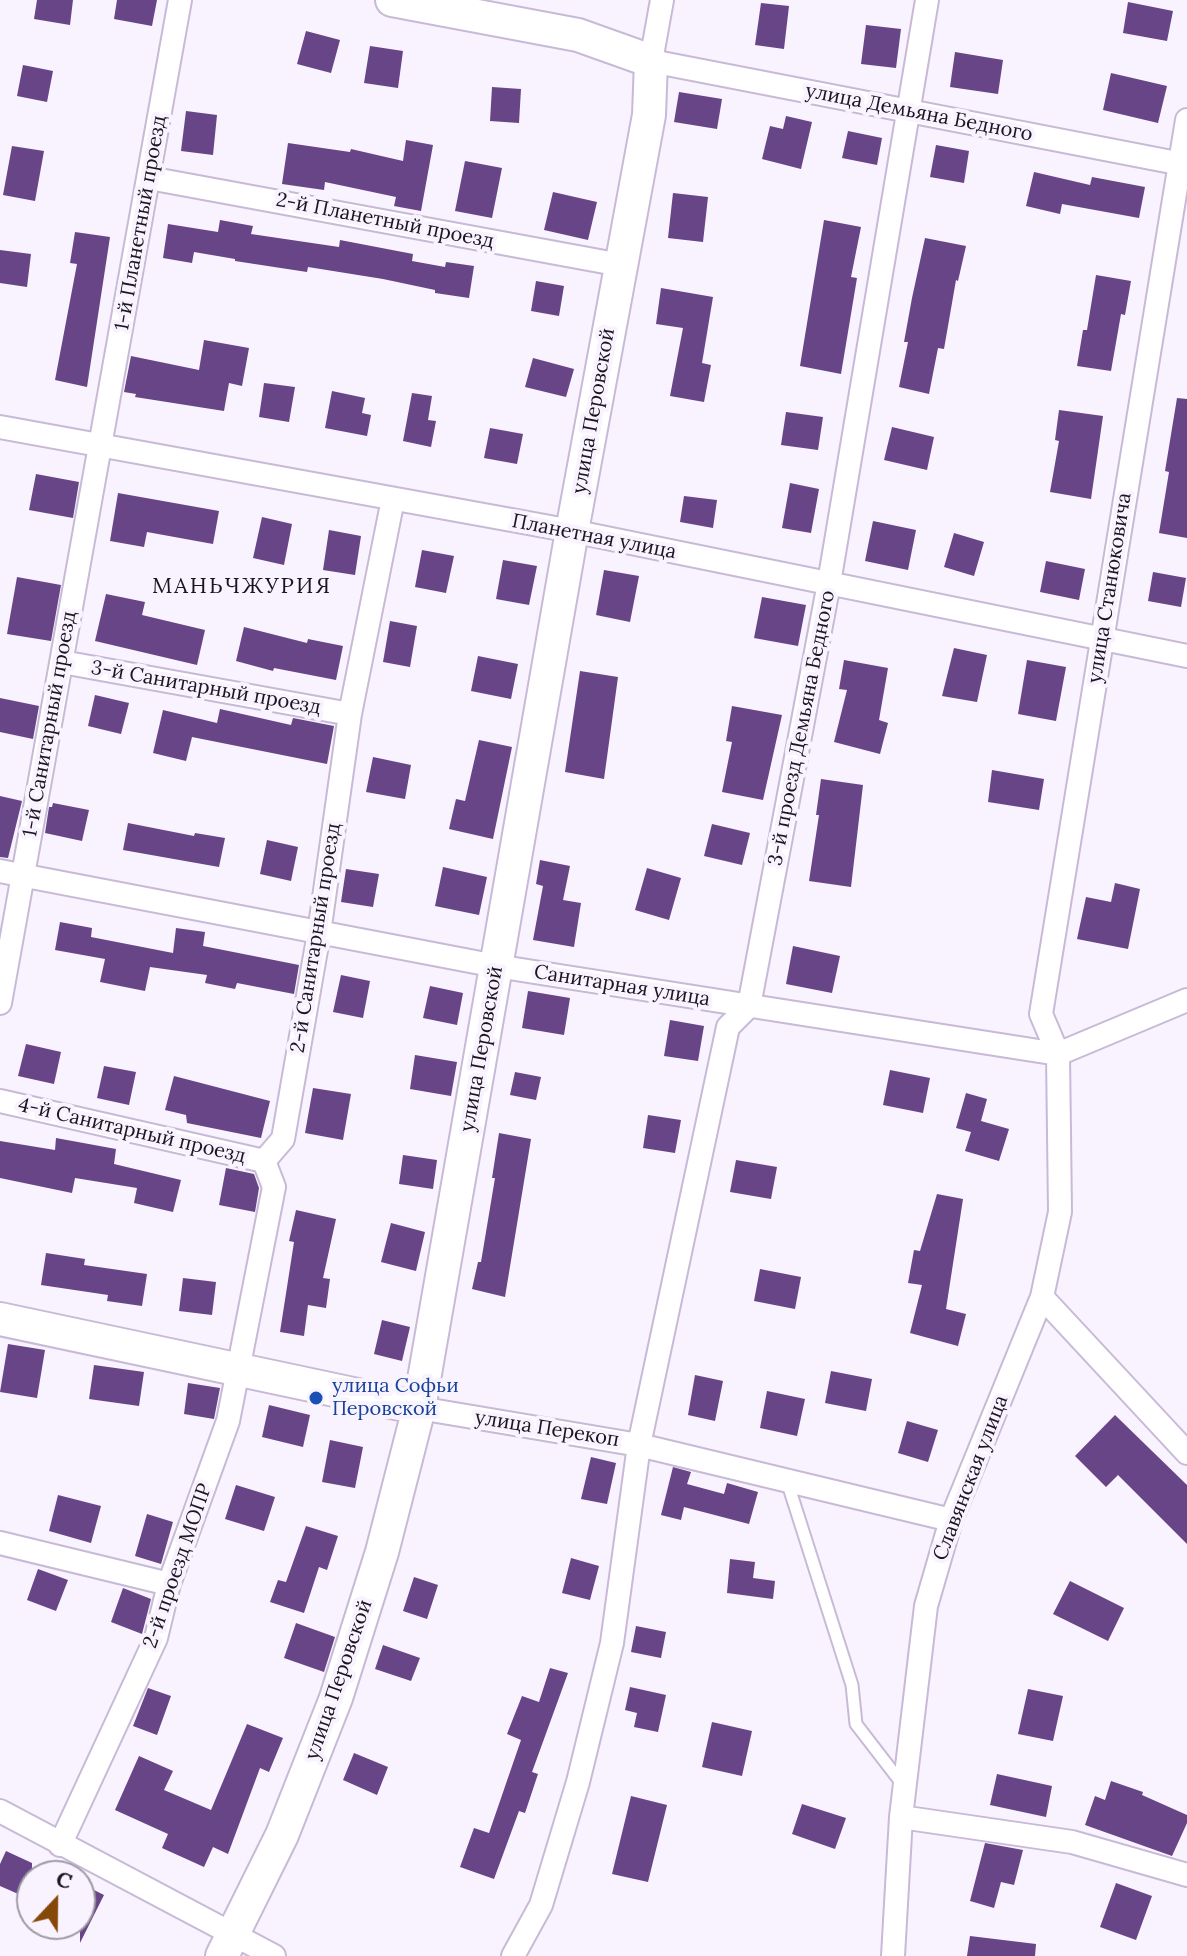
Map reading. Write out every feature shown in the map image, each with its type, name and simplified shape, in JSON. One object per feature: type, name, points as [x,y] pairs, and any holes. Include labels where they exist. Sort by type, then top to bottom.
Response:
[{"type":"main road","name":"улица Демьяна Бедного","points":[[392,0],[578,35],[651,61]]},
{"type":"main road","name":"улица Перовской","points":[[228,1945],[282,1835],[336,1698],[382,1552],[419,1408],[572,531],[649,115],[651,61]]},
{"type":"main road","name":"улица Перекоп","points":[[0,1319],[419,1408]]},
{"type":"street","name":"1-й Планетный проезд","points":[[102,445],[180,0]]},
{"type":"street","points":[[651,61],[662,0]]},
{"type":"street","name":"3-й проезд Демьяна Бедного","points":[[513,1956],[541,1905],[582,1766],[612,1643],[639,1445],[728,1027],[749,1006],[829,583],[927,0]]},
{"type":"street","name":"улица Демьяна Бедного","points":[[651,61],[1183,164]]},
{"type":"street","name":"улица Станюковича","points":[[1058,1054],[1041,1014],[1183,164],[1187,120]]},
{"type":"street","name":"2-й Планетный проезд","points":[[149,178],[621,265]]},
{"type":"street","name":"Планетная улица","points":[[0,427],[572,531],[1187,656]]},
{"type":"street","name":"1-й Санитарный проезд","points":[[0,1003],[102,445]]},
{"type":"street","name":"2-й Санитарный проезд","points":[[264,1161],[283,1139],[319,933],[350,714],[393,499]]},
{"type":"street","name":"3-й Санитарный проезд","points":[[62,662],[350,714]]},
{"type":"street","name":"Санитарная улица","points":[[0,871],[496,966],[1058,1054]]},
{"type":"street","points":[[1058,1054],[1187,1000]]},
{"type":"street","name":"Славянская улица","points":[[893,1956],[901,1817],[926,1606],[951,1520],[1042,1297],[1060,1212],[1058,1054]]},
{"type":"street","name":"4-й Санитарный проезд","points":[[0,1101],[264,1161]]},
{"type":"street","points":[[240,1369],[274,1187],[264,1161]]},
{"type":"street","points":[[1042,1297],[1187,1453]]},
{"type":"street","name":"2-й проезд МОПР","points":[[60,1845],[156,1638],[169,1584],[228,1421],[240,1369]]},
{"type":"street","name":"улица Перекоп","points":[[419,1408],[639,1445],[951,1520]]},
{"type":"street","points":[[0,1543],[169,1584]]},
{"type":"street","points":[[0,1811],[228,1945],[274,1956]]},
{"type":"street","points":[[901,1817],[1072,1842],[1187,1875]]},
{"type":"lane","points":[[786,1480],[852,1685],[856,1724],[904,1787]]},
{"type":"building","points":[[37,0],[73,0],[70,25],[34,19]]},
{"type":"building","points":[[117,0],[157,0],[152,26],[114,19]]},
{"type":"building","points":[[1128,2],[1173,11],[1167,41],[1123,33]]},
{"type":"building","points":[[761,3],[789,6],[784,49],[755,45]]},
{"type":"building","points":[[866,25],[901,29],[896,68],[861,64]]},
{"type":"building","points":[[306,31],[340,40],[331,73],[297,64]]},
{"type":"building","points":[[370,46],[403,51],[398,88],[364,83]]},
{"type":"building","points":[[955,52],[1003,60],[998,94],[950,87]]},
{"type":"building","points":[[23,65],[53,71],[47,102],[17,96]]},
{"type":"building","points":[[1111,73],[1167,86],[1158,123],[1103,110]]},
{"type":"building","points":[[492,87],[521,89],[519,123],[490,121]]},
{"type":"building","points":[[679,92],[722,99],[717,129],[674,122]]},
{"type":"building","points":[[186,111],[217,115],[213,155],[181,151]]},
{"type":"building","points":[[786,116],[812,122],[801,169],[762,159],[770,126],[783,129]]},
{"type":"building","points":[[848,131],[882,138],[877,165],[842,158]]},
{"type":"building","points":[[406,140],[433,145],[421,211],[394,206],[396,197],[325,182],[324,190],[282,184],[288,143],[350,152],[351,149],[403,161]]},
{"type":"building","points":[[936,145],[969,151],[964,183],[930,177]]},
{"type":"building","points":[[12,146],[44,151],[35,201],[3,195]]},
{"type":"building","points":[[465,161],[502,168],[492,218],[455,211]]},
{"type":"building","points":[[1034,172],[1090,185],[1092,177],[1145,187],[1139,218],[1062,204],[1060,214],[1026,206]]},
{"type":"building","points":[[553,192],[597,202],[588,240],[544,230]]},
{"type":"building","points":[[673,193],[708,197],[703,242],[668,238]]},
{"type":"building","points":[[220,220],[253,226],[251,234],[339,247],[340,240],[413,254],[412,261],[445,267],[446,262],[474,266],[469,298],[435,293],[435,290],[383,279],[308,267],[307,272],[194,252],[192,263],[163,258],[168,224],[218,232]]},
{"type":"building","points":[[824,220],[861,227],[851,277],[857,278],[841,374],[800,366]]},
{"type":"building","points":[[75,232],[110,237],[87,387],[55,380],[77,264],[70,263]]},
{"type":"building","points":[[925,238],[966,246],[956,280],[944,349],[938,348],[929,394],[899,387],[908,342],[904,342]]},
{"type":"building","points":[[0,250],[31,254],[27,287],[0,283]]},
{"type":"building","points":[[1096,275],[1131,281],[1125,315],[1121,314],[1111,371],[1077,366],[1083,330],[1087,330]]},
{"type":"building","points":[[536,281],[564,286],[559,316],[531,311]]},
{"type":"building","points":[[661,288],[713,297],[702,363],[711,365],[704,402],[670,396],[683,328],[656,324]]},
{"type":"building","points":[[204,340],[249,348],[242,386],[229,383],[224,411],[135,397],[136,394],[124,392],[131,356],[199,370]]},
{"type":"building","points":[[533,358],[574,369],[566,397],[525,387]]},
{"type":"building","points":[[264,383],[295,387],[289,422],[259,417]]},
{"type":"building","points":[[332,391],[365,398],[362,413],[371,415],[367,436],[325,428]]},
{"type":"building","points":[[412,393],[432,396],[428,420],[436,421],[431,447],[403,441]]},
{"type":"building","points":[[1177,398],[1187,399],[1187,538],[1159,533]]},
{"type":"building","points":[[1059,410],[1103,416],[1091,499],[1050,492],[1059,441],[1055,440]]},
{"type":"building","points":[[786,412],[823,417],[818,450],[781,445]]},
{"type":"building","points":[[892,427],[934,437],[927,470],[884,460]]},
{"type":"building","points":[[490,428],[523,434],[517,464],[484,458]]},
{"type":"building","points":[[36,474],[79,482],[73,518],[29,510]]},
{"type":"building","points":[[790,483],[819,489],[811,533],[782,528]]},
{"type":"building","points":[[118,493],[219,511],[213,544],[147,532],[144,547],[110,541]]},
{"type":"building","points":[[684,496],[717,500],[713,528],[680,522]]},
{"type":"building","points":[[262,517],[292,524],[284,565],[253,558]]},
{"type":"building","points":[[873,521],[916,530],[908,570],[865,561]]},
{"type":"building","points":[[329,530],[361,536],[355,575],[323,570]]},
{"type":"building","points":[[954,533],[984,542],[974,576],[944,567]]},
{"type":"building","points":[[422,550],[454,556],[446,593],[415,587]]},
{"type":"building","points":[[503,560],[537,566],[529,605],[496,599]]},
{"type":"building","points":[[1046,561],[1085,569],[1079,600],[1040,592]]},
{"type":"building","points":[[604,570],[639,576],[630,622],[596,615]]},
{"type":"building","points":[[1153,572],[1186,578],[1181,607],[1148,601]]},
{"type":"building","points":[[17,577],[61,585],[51,641],[7,634]]},
{"type":"building","points":[[106,594],[145,602],[142,615],[205,630],[197,665],[95,641]]},
{"type":"building","points":[[762,597],[806,605],[798,646],[754,638]]},
{"type":"building","points":[[390,621],[417,626],[410,667],[383,662]]},
{"type":"building","points":[[244,627],[307,643],[308,639],[343,646],[336,680],[274,668],[273,671],[236,661]]},
{"type":"building","points":[[954,648],[987,655],[977,702],[942,696]]},
{"type":"building","points":[[478,656],[518,664],[511,699],[471,691]]},
{"type":"building","points":[[844,660],[888,668],[879,720],[888,723],[880,754],[834,742],[847,690],[839,689]]},
{"type":"building","points":[[1027,660],[1066,667],[1056,721],[1018,714]]},
{"type":"building","points":[[580,671],[618,677],[604,779],[565,772]]},
{"type":"building","points":[[95,695],[129,703],[121,734],[88,726]]},
{"type":"building","points":[[0,698],[39,706],[33,739],[0,732]]},
{"type":"building","points":[[732,706],[782,715],[763,800],[722,792],[732,742],[726,741]]},
{"type":"building","points":[[220,709],[291,725],[293,718],[334,726],[327,764],[192,737],[186,761],[153,753],[163,710],[217,723]]},
{"type":"building","points":[[479,740],[512,747],[493,839],[449,829],[456,799],[465,801]]},
{"type":"building","points":[[373,757],[411,765],[405,799],[366,792]]},
{"type":"building","points":[[992,770],[1044,779],[1039,810],[988,802]]},
{"type":"building","points":[[821,779],[863,785],[851,887],[809,881]]},
{"type":"building","points":[[0,796],[22,801],[8,858],[0,857]]},
{"type":"building","points":[[53,803],[89,810],[82,841],[45,833],[49,807]]},
{"type":"building","points":[[128,823],[194,836],[195,833],[225,838],[219,867],[123,850]]},
{"type":"building","points":[[712,824],[750,833],[742,865],[704,856]]},
{"type":"building","points":[[267,840],[298,847],[291,881],[260,874]]},
{"type":"building","points":[[540,860],[570,866],[563,900],[581,903],[574,947],[533,940],[543,886],[536,884]]},
{"type":"building","points":[[443,867],[487,877],[479,915],[435,906]]},
{"type":"building","points":[[647,868],[681,878],[669,920],[635,910]]},
{"type":"building","points":[[346,869],[379,874],[373,907],[341,902]]},
{"type":"building","points":[[1115,883],[1140,889],[1128,949],[1077,939],[1086,897],[1111,902]]},
{"type":"building","points":[[60,922],[92,928],[91,937],[173,953],[176,928],[205,932],[203,946],[299,965],[294,994],[237,983],[235,989],[205,983],[207,975],[150,967],[145,991],[100,982],[105,959],[55,950]]},
{"type":"building","points":[[793,946],[840,956],[832,993],[786,984]]},
{"type":"building","points":[[341,975],[370,981],[363,1018],[333,1012]]},
{"type":"building","points":[[430,986],[463,993],[457,1025],[423,1018]]},
{"type":"building","points":[[528,991],[570,998],[564,1035],[522,1028]]},
{"type":"building","points":[[670,1020],[704,1026],[698,1061],[664,1056]]},
{"type":"building","points":[[26,1044],[61,1052],[54,1084],[18,1076]]},
{"type":"building","points":[[415,1055],[457,1062],[451,1096],[410,1089]]},
{"type":"building","points":[[104,1066],[136,1072],[129,1105],[97,1098]]},
{"type":"building","points":[[890,1070],[930,1078],[923,1113],[883,1105]]},
{"type":"building","points":[[515,1072],[541,1077],[536,1100],[510,1095]]},
{"type":"building","points":[[174,1076],[270,1101],[261,1138],[187,1123],[186,1115],[165,1110]]},
{"type":"building","points":[[313,1088],[351,1094],[343,1140],[305,1133]]},
{"type":"building","points":[[966,1093],[987,1099],[981,1121],[1009,1129],[999,1161],[965,1151],[971,1132],[956,1128]]},
{"type":"building","points":[[648,1115],[681,1120],[675,1153],[643,1148]]},
{"type":"building","points":[[499,1133],[531,1139],[505,1297],[472,1289],[478,1262],[481,1262]]},
{"type":"building","points":[[56,1138],[116,1149],[114,1164],[181,1180],[173,1212],[134,1203],[137,1188],[75,1178],[72,1193],[0,1178],[0,1141],[55,1150]]},
{"type":"building","points":[[403,1155],[437,1160],[433,1189],[399,1184]]},
{"type":"building","points":[[736,1160],[777,1167],[771,1199],[730,1192]]},
{"type":"building","points":[[226,1168],[254,1174],[259,1188],[255,1212],[219,1205]]},
{"type":"building","points":[[937,1194],[963,1199],[946,1309],[966,1314],[958,1346],[910,1333],[922,1285],[908,1283],[914,1250],[920,1251]]},
{"type":"building","points":[[296,1210],[336,1219],[323,1278],[330,1279],[326,1308],[308,1305],[304,1336],[280,1332],[294,1242],[289,1241]]},
{"type":"building","points":[[391,1223],[425,1232],[416,1271],[381,1262]]},
{"type":"building","points":[[46,1253],[85,1259],[84,1265],[147,1274],[142,1306],[107,1301],[108,1295],[41,1285]]},
{"type":"building","points":[[760,1269],[801,1277],[795,1309],[754,1301]]},
{"type":"building","points":[[183,1278],[216,1282],[212,1315],[179,1311]]},
{"type":"building","points":[[382,1320],[410,1327],[402,1361],[374,1354]]},
{"type":"building","points":[[8,1344],[45,1350],[37,1398],[0,1392]]},
{"type":"building","points":[[94,1365],[144,1372],[139,1406],[89,1399]]},
{"type":"building","points":[[831,1371],[872,1379],[866,1411],[825,1403]]},
{"type":"building","points":[[695,1375],[723,1381],[715,1421],[688,1415]]},
{"type":"building","points":[[188,1383],[220,1388],[214,1419],[184,1414]]},
{"type":"building","points":[[767,1391],[805,1399],[797,1436],[760,1428]]},
{"type":"building","points":[[269,1405],[310,1415],[303,1447],[262,1437]]},
{"type":"building","points":[[1115,1415],[1187,1485],[1187,1544],[1118,1475],[1106,1487],[1075,1456]]},
{"type":"building","points":[[907,1421],[938,1430],[928,1462],[898,1453]]},
{"type":"building","points":[[330,1440],[363,1447],[355,1488],[322,1482]]},
{"type":"building","points":[[591,1457],[616,1463],[607,1504],[581,1499]]},
{"type":"building","points":[[673,1467],[691,1472],[687,1484],[724,1494],[727,1483],[758,1492],[749,1524],[684,1507],[681,1520],[661,1515]]},
{"type":"building","points":[[236,1485],[275,1497],[264,1531],[225,1519]]},
{"type":"building","points":[[58,1495],[101,1506],[91,1543],[49,1531]]},
{"type":"building","points":[[147,1514],[173,1522],[161,1564],[135,1556]]},
{"type":"building","points":[[306,1526],[338,1536],[327,1570],[319,1567],[304,1613],[270,1602],[278,1580],[286,1582]]},
{"type":"building","points":[[571,1558],[599,1566],[590,1600],[562,1593]]},
{"type":"building","points":[[730,1559],[755,1562],[753,1578],[775,1581],[773,1599],[727,1593]]},
{"type":"building","points":[[38,1569],[68,1580],[56,1611],[27,1600]]},
{"type":"building","points":[[414,1577],[438,1585],[427,1619],[403,1611]]},
{"type":"building","points":[[1070,1581],[1124,1608],[1108,1641],[1053,1614]]},
{"type":"building","points":[[123,1588],[151,1599],[142,1634],[111,1622]]},
{"type":"building","points":[[296,1623],[335,1637],[324,1672],[284,1658]]},
{"type":"building","points":[[636,1626],[666,1632],[661,1658],[631,1652]]},
{"type":"building","points":[[383,1645],[420,1658],[411,1681],[375,1669]]},
{"type":"building","points":[[550,1668],[568,1673],[532,1772],[538,1774],[525,1813],[519,1811],[494,1879],[460,1867],[474,1828],[489,1833],[521,1740],[507,1734],[522,1696],[539,1702]]},
{"type":"building","points":[[630,1687],[666,1695],[658,1732],[634,1727],[637,1713],[625,1710]]},
{"type":"building","points":[[148,1688],[171,1696],[157,1735],[133,1726]]},
{"type":"building","points":[[1028,1689],[1063,1696],[1053,1741],[1018,1734]]},
{"type":"building","points":[[712,1722],[752,1731],[742,1776],[702,1767]]},
{"type":"building","points":[[247,1724],[283,1738],[269,1772],[260,1768],[228,1854],[213,1847],[204,1867],[162,1848],[168,1834],[115,1810],[139,1756],[173,1771],[164,1790],[211,1810]]},
{"type":"building","points":[[354,1753],[388,1767],[377,1795],[343,1780]]},
{"type":"building","points":[[997,1774],[1052,1786],[1046,1817],[990,1805]]},
{"type":"building","points":[[1111,1781],[1143,1792],[1142,1795],[1187,1815],[1187,1823],[1172,1856],[1085,1825],[1095,1796],[1105,1800]]},
{"type":"building","points":[[631,1796],[667,1805],[648,1882],[612,1874]]},
{"type":"building","points":[[802,1804],[846,1818],[835,1849],[792,1834]]},
{"type":"building","points":[[985,1843],[1023,1850],[1014,1885],[1001,1882],[994,1908],[970,1901]]},
{"type":"building","points":[[6,1851],[26,1860],[16,1860],[16,1893],[0,1886],[0,1864]]},
{"type":"building","points":[[1116,1883],[1152,1896],[1136,1940],[1100,1927]]},
{"type":"building","points":[[96,1891],[104,1895],[96,1911]]},
{"type":"building","points":[[970,1936],[1036,1944],[1035,1956],[967,1956]]},
{"type":"place","name":"улица Софьи Перовской","points":[[316,1398]]},
{"type":"district","name":"МАНЬЧЖУРИЯ","points":[[242,587]]}]
